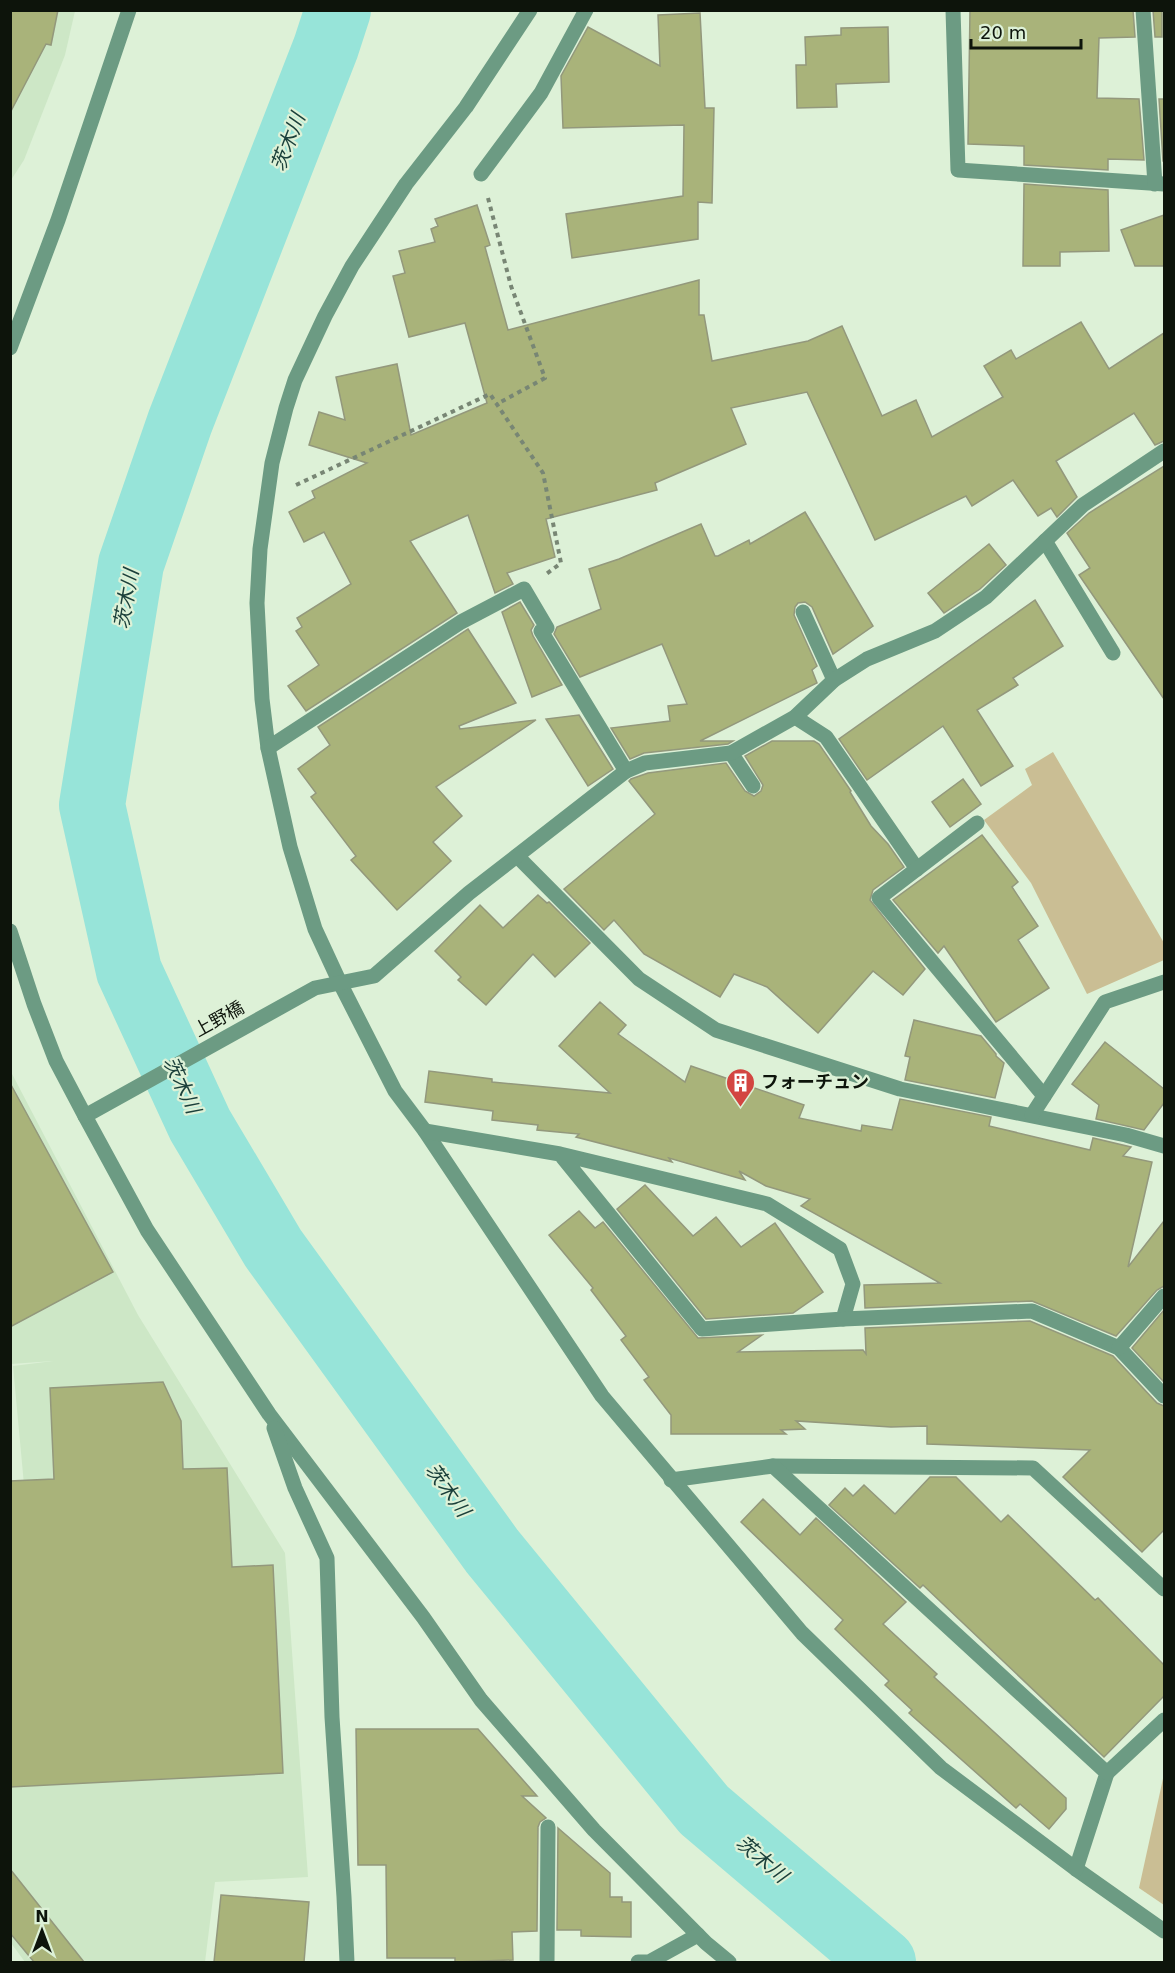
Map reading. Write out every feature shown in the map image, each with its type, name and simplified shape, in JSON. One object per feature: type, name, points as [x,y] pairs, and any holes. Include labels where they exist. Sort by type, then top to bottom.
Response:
[{"type":"street","points":[[10,348],[58,220],[129,10]]},
{"type":"street","points":[[530,10],[466,107],[406,184],[347,276],[295,380],[278,434],[265,499],[260,549],[257,603],[261,689],[268,748],[290,847],[315,929],[395,1091],[425,1131],[602,1396],[671,1480],[802,1633],[941,1768],[1076,1869],[1164,1931]]},
{"type":"street","points":[[566,48],[576,10]]},
{"type":"street","points":[[481,174],[542,93],[586,10]]},
{"type":"street","points":[[953,10],[958,170],[1160,184],[1143,10]]},
{"type":"street","points":[[268,748],[461,622],[524,589],[548,628],[541,631],[626,771],[645,763],[731,753],[795,717],[834,680],[867,659],[935,631],[986,597],[1083,505],[1164,452]]},
{"type":"street","points":[[1045,541],[1113,653]]},
{"type":"street","points":[[803,612],[834,680]]},
{"type":"street","points":[[795,717],[826,737],[917,868]]},
{"type":"street","points":[[731,753],[753,786]]},
{"type":"street","name":"上野橋","points":[[85,1116],[315,988],[375,976],[469,893],[626,771]]},
{"type":"street","points":[[977,823],[879,898],[1044,1096]]},
{"type":"street","points":[[517,856],[639,979],[716,1030],[900,1089],[1126,1135],[1164,1146]]},
{"type":"street","points":[[10,931],[56,1061],[85,1116],[147,1230],[269,1414],[423,1617],[481,1700],[594,1830],[698,1935],[729,1962]]},
{"type":"street","points":[[1032,1115],[1105,1002],[1164,982]]},
{"type":"street","points":[[425,1131],[560,1154],[767,1204],[840,1249],[853,1284],[843,1319]]},
{"type":"street","points":[[560,1154],[702,1329],[843,1319],[1032,1311],[1119,1348],[1164,1396]]},
{"type":"street","points":[[1119,1348],[1164,1296]]},
{"type":"street","points":[[269,1414],[295,1488],[327,1558],[332,1718],[346,1962]]},
{"type":"street","points":[[671,1480],[773,1466],[1033,1468],[1164,1589]]},
{"type":"street","points":[[773,1466],[1107,1773]]},
{"type":"street","points":[[1076,1869],[1107,1773],[1164,1720]]},
{"type":"street","points":[[547,1962],[548,1827]]},
{"type":"street","points":[[638,1962],[649,1962],[698,1935]]},
{"type":"path","points":[[481,174],[511,286],[545,378],[497,404]]},
{"type":"path","points":[[265,499],[490,394],[543,473],[561,563],[524,589]]},
{"type":"shaded area","points":[[11,11],[75,11],[65,55],[24,160],[11,180]]},
{"type":"shaded area","points":[[1053,752],[1164,943],[1164,960],[1087,994],[1031,883],[984,820],[1032,785],[1025,769]]},
{"type":"shaded area","points":[[10,1070],[138,1315],[285,1553],[308,1877],[215,1882],[205,1962],[25,1962],[11,1943],[11,1561],[31,1560],[13,1366],[53,1361],[11,1364]]},
{"type":"shaded area","points":[[1164,1774],[1164,1905],[1139,1888]]},
{"type":"building","points":[[10,10],[58,10],[51,45],[46,44],[10,113]]},
{"type":"building","points":[[970,10],[1133,10],[1135,37],[1099,38],[1097,98],[1139,99],[1144,160],[1108,159],[1108,170],[1024,165],[1024,146],[968,144]]},
{"type":"building","points":[[1153,10],[1162,10],[1162,37],[1155,37]]},
{"type":"building","points":[[700,13],[705,108],[714,108],[712,203],[698,202],[698,239],[572,258],[566,214],[683,196],[684,125],[563,128],[561,76],[588,27],[660,66],[658,15]]},
{"type":"building","points":[[888,27],[889,82],[836,84],[837,107],[797,108],[796,65],[806,65],[805,37],[841,35],[841,28]]},
{"type":"building","points":[[1159,99],[1164,99],[1164,161],[1163,161]]},
{"type":"building","points":[[1024,184],[1108,190],[1109,251],[1060,252],[1060,266],[1023,266]]},
{"type":"building","points":[[477,205],[490,245],[485,247],[508,330],[699,280],[699,315],[704,315],[712,361],[808,341],[842,326],[882,416],[916,400],[932,437],[1003,397],[984,366],[1011,350],[1016,359],[1081,322],[1109,369],[1164,333],[1164,441],[1155,445],[1134,413],[1056,461],[1077,497],[1057,517],[1051,508],[1038,516],[1013,480],[972,506],[966,496],[875,540],[807,392],[731,408],[746,444],[655,483],[657,490],[546,519],[555,557],[507,573],[513,584],[495,593],[468,515],[410,541],[457,613],[306,711],[288,686],[319,665],[296,631],[302,627],[297,618],[351,584],[324,532],[304,542],[289,512],[315,498],[312,491],[367,463],[309,445],[319,412],[345,420],[336,377],[397,364],[411,435],[487,403],[465,323],[409,337],[393,276],[405,273],[399,251],[435,242],[431,229],[438,226],[435,219]]},
{"type":"building","points":[[1164,215],[1164,266],[1135,266],[1121,230]]},
{"type":"building","points":[[1164,466],[1164,699],[1079,575],[1090,568],[1067,533],[1089,513]]},
{"type":"building","points":[[805,512],[873,626],[833,654],[812,607],[805,602],[798,603],[794,615],[817,666],[812,670],[817,683],[700,741],[733,741],[728,744],[644,753],[630,759],[611,728],[670,721],[668,706],[687,704],[662,644],[580,677],[554,634],[557,627],[601,609],[589,569],[619,559],[701,524],[715,556],[718,556],[749,540],[750,544]]},
{"type":"building","points":[[989,544],[1006,565],[980,589],[944,613],[928,593]]},
{"type":"building","points":[[1035,600],[1063,646],[1013,678],[1018,685],[977,710],[1013,766],[981,786],[943,726],[867,780],[839,739]]},
{"type":"building","points":[[520,602],[534,625],[531,630],[533,636],[562,685],[532,697],[502,612]]},
{"type":"building","points":[[468,629],[516,703],[459,726],[460,729],[536,720],[436,787],[462,816],[433,842],[451,861],[397,910],[351,860],[356,856],[311,797],[316,793],[298,769],[330,745],[318,727]]},
{"type":"building","points":[[579,715],[613,769],[588,786],[546,719]]},
{"type":"building","points":[[772,741],[814,741],[819,744],[851,791],[871,826],[888,844],[904,867],[873,890],[870,900],[925,969],[903,995],[873,971],[818,1033],[767,987],[734,974],[720,997],[644,954],[614,920],[604,930],[564,889],[655,814],[629,781],[631,779],[648,773],[726,763],[745,791],[754,796],[761,791],[763,785],[745,756]]},
{"type":"building","points":[[963,779],[981,804],[950,827],[932,802]]},
{"type":"building","points":[[982,835],[1018,882],[1012,887],[1038,926],[1018,940],[1049,988],[996,1022],[944,946],[938,953],[893,900]]},
{"type":"building","points":[[538,895],[547,903],[549,902],[590,943],[555,977],[533,954],[486,1005],[458,980],[461,977],[435,951],[480,905],[503,928]]},
{"type":"building","points":[[600,1002],[626,1025],[618,1034],[685,1082],[691,1066],[804,1105],[799,1118],[861,1131],[862,1125],[892,1130],[900,1099],[991,1117],[989,1126],[1090,1150],[1093,1138],[1131,1147],[1123,1156],[1152,1162],[1128,1267],[1164,1221],[1164,1286],[1157,1290],[1116,1336],[1032,1301],[865,1308],[864,1285],[940,1283],[801,1206],[810,1199],[766,1186],[739,1171],[745,1180],[669,1158],[672,1162],[576,1137],[579,1134],[537,1130],[538,1125],[492,1120],[493,1111],[425,1102],[429,1071],[492,1079],[492,1082],[610,1093],[559,1046]]},
{"type":"building","points":[[914,1020],[981,1036],[1004,1063],[995,1098],[905,1080],[910,1057],[905,1056]]},
{"type":"building","points":[[1105,1042],[1164,1089],[1164,1103],[1144,1130],[1096,1119],[1099,1105],[1072,1084]]},
{"type":"building","points":[[10,1083],[113,1272],[10,1327]]},
{"type":"building","points":[[645,1185],[693,1236],[716,1217],[741,1247],[775,1223],[823,1292],[793,1313],[706,1319],[617,1209]]},
{"type":"building","points":[[579,1211],[595,1228],[603,1222],[698,1338],[762,1335],[738,1352],[863,1350],[866,1354],[865,1328],[1030,1321],[1113,1356],[1157,1403],[1164,1406],[1164,1530],[1142,1552],[1063,1477],[1090,1450],[927,1444],[927,1426],[891,1427],[796,1421],[805,1429],[781,1430],[786,1434],[671,1434],[671,1415],[644,1380],[649,1377],[621,1340],[626,1336],[591,1290],[593,1288],[549,1235]]},
{"type":"building","points":[[1164,1310],[1164,1382],[1132,1348]]},
{"type":"building","points":[[163,1382],[181,1421],[183,1469],[227,1468],[232,1567],[273,1565],[283,1773],[10,1787],[10,1481],[54,1479],[50,1388]]},
{"type":"building","points":[[930,1477],[956,1477],[1001,1522],[1008,1515],[1095,1600],[1098,1598],[1164,1665],[1164,1696],[1104,1757],[923,1585],[920,1588],[829,1505],[845,1488],[853,1496],[864,1485],[895,1514]]},
{"type":"building","points":[[763,1499],[800,1535],[816,1518],[906,1602],[883,1624],[937,1674],[934,1677],[1066,1798],[1066,1809],[1049,1829],[1020,1804],[1016,1808],[909,1713],[912,1710],[885,1685],[889,1681],[835,1629],[843,1620],[741,1522]]},
{"type":"building","points":[[356,1729],[478,1729],[537,1796],[522,1796],[546,1818],[540,1822],[538,1827],[537,1931],[512,1932],[513,1960],[455,1962],[455,1958],[387,1958],[386,1865],[358,1865]]},
{"type":"building","points":[[558,1828],[610,1873],[610,1897],[622,1897],[622,1902],[631,1902],[631,1937],[581,1936],[581,1930],[557,1930]]},
{"type":"building","points":[[10,1869],[84,1962],[34,1962],[10,1933]]},
{"type":"building","points":[[221,1895],[309,1902],[304,1962],[214,1962]]},
{"type":"waterway","name":"茨木川","points":[[338,10],[326,47],[180,422],[131,564],[92,805],[129,971],[200,1125],[273,1248],[492,1551],[704,1810],[883,1962]]},
{"type":"place","name":"フォーチュン","points":[[740,1108]]}]
